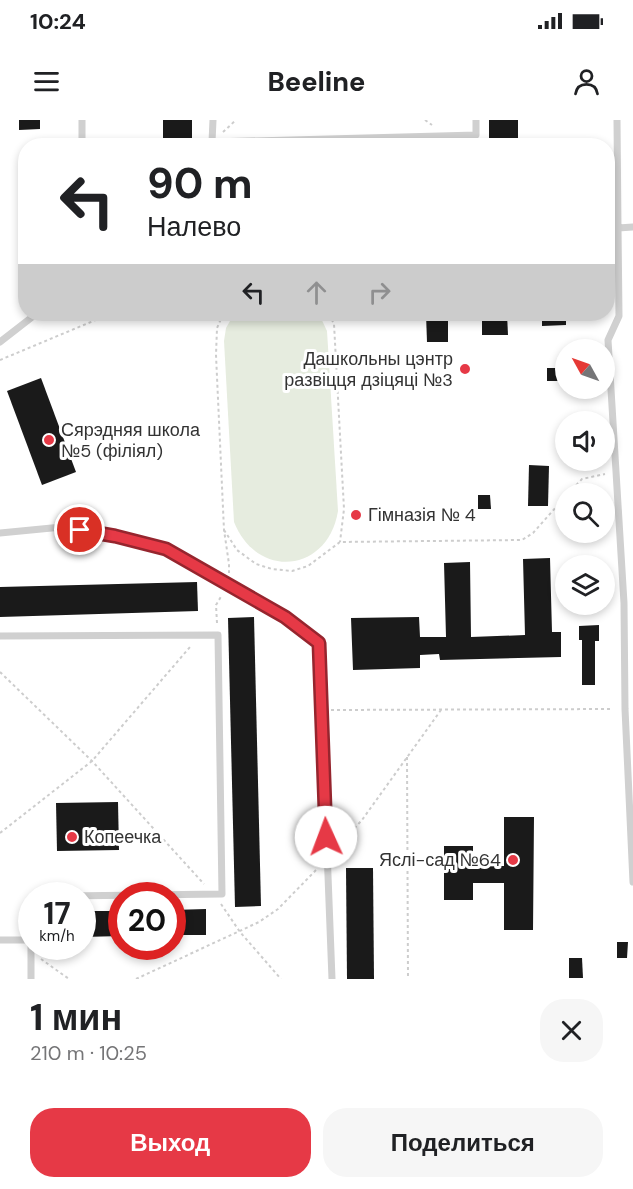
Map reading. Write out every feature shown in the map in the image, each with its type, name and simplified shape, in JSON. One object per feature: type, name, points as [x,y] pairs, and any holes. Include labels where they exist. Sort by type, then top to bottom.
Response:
[{"type":"lane","points":[[82,120],[82,138]]},
{"type":"lane","points":[[212,138],[213,120]]},
{"type":"lane","points":[[363,138],[476,135],[476,120]]},
{"type":"lane","points":[[617,120],[619,316],[608,340],[629,709],[633,882]]},
{"type":"lane","points":[[618,228],[633,227]]},
{"type":"lane","points":[[0,342],[27,321]]},
{"type":"lane","points":[[0,533],[62,527],[115,536],[166,549],[227,586],[285,617],[319,643],[332,979]]},
{"type":"lane","points":[[624,603],[633,602]]},
{"type":"lane","points":[[0,636],[218,635],[222,894],[96,896]]},
{"type":"lane","points":[[0,940],[18,940]]},
{"type":"lane","points":[[31,960],[32,979]]},
{"type":"path","points":[[0,360],[93,321]]},
{"type":"path","points":[[218,635],[216,605],[227,586],[230,564],[224,530],[216,355],[217,328],[220,321]]},
{"type":"path","points":[[332,321],[344,509],[340,542]]},
{"type":"path","points":[[578,483],[582,479],[616,471]]},
{"type":"path","points":[[224,530],[237,550],[256,564],[272,569],[292,571],[308,566],[340,542],[522,540],[533,533],[555,508]]},
{"type":"path","points":[[0,833],[92,761],[200,636]]},
{"type":"path","points":[[0,672],[92,761],[213,894],[240,932],[281,979]]},
{"type":"path","points":[[321,710],[629,709]]},
{"type":"path","points":[[136,979],[240,932],[278,909],[362,820],[441,710]]},
{"type":"path","points":[[407,757],[408,979]]},
{"type":"path","points":[[42,960],[69,979]]},
{"type":"shaded area","points":[[230,321],[322,321],[327,331],[338,511],[332,532],[321,547],[307,557],[291,562],[274,560],[259,553],[245,541],[234,522],[224,341],[226,328]]},
{"type":"building","points":[[19,120],[40,120],[40,129],[19,130]]},
{"type":"building","points":[[163,120],[192,120],[192,138],[163,138]]},
{"type":"building","points":[[489,120],[518,120],[518,138],[489,138]]},
{"type":"building","points":[[426,321],[448,321],[448,342],[427,342]]},
{"type":"building","points":[[482,321],[507,321],[508,335],[482,335]]},
{"type":"building","points":[[542,321],[566,321],[566,325],[542,326]]},
{"type":"building","points":[[547,368],[555,368],[555,381],[547,381]]},
{"type":"building","points":[[41,378],[76,472],[42,485],[7,391]]},
{"type":"building","points":[[529,465],[549,466],[548,506],[528,506]]},
{"type":"building","points":[[478,495],[490,495],[491,509],[478,509]]},
{"type":"building","points":[[550,558],[552,632],[561,632],[561,657],[440,660],[439,654],[420,655],[420,668],[353,670],[351,618],[419,617],[420,637],[446,637],[444,563],[470,562],[471,637],[525,635],[523,559]]},
{"type":"building","points":[[197,582],[198,611],[0,617],[0,587]]},
{"type":"building","points":[[254,617],[261,906],[235,907],[228,618]]},
{"type":"building","points":[[599,625],[599,641],[595,641],[595,685],[582,685],[582,640],[579,640],[579,626]]},
{"type":"building","points":[[118,802],[119,850],[57,851],[56,803]]},
{"type":"building","points":[[504,817],[534,817],[533,930],[504,930],[504,883],[473,883],[473,900],[444,900],[444,846],[473,846],[473,866],[504,866]]},
{"type":"building","points":[[346,868],[373,868],[374,979],[347,979]]},
{"type":"building","points":[[206,909],[206,935],[186,935],[186,910]]},
{"type":"building","points":[[96,911],[108,911],[108,936],[96,937]]},
{"type":"building","points":[[617,942],[628,942],[627,958],[617,958]]},
{"type":"building","points":[[569,958],[582,958],[583,978],[569,978]]},
{"type":"place","name":"Дашкольны цэнтр развіцця дзіцяці №3","points":[[465,369]]},
{"type":"place","name":"Сярэдняя школа №5 (філіял)","points":[[49,440]]},
{"type":"place","name":"Гімназія № 4","points":[[356,515]]},
{"type":"place","name":"Копеечка","points":[[72,837]]},
{"type":"place","name":"Яслі-сад №64","points":[[513,860]]},
{"type":"route","points":[[80,530],[166,549],[227,586],[285,617],[319,643],[326,837]]}]
